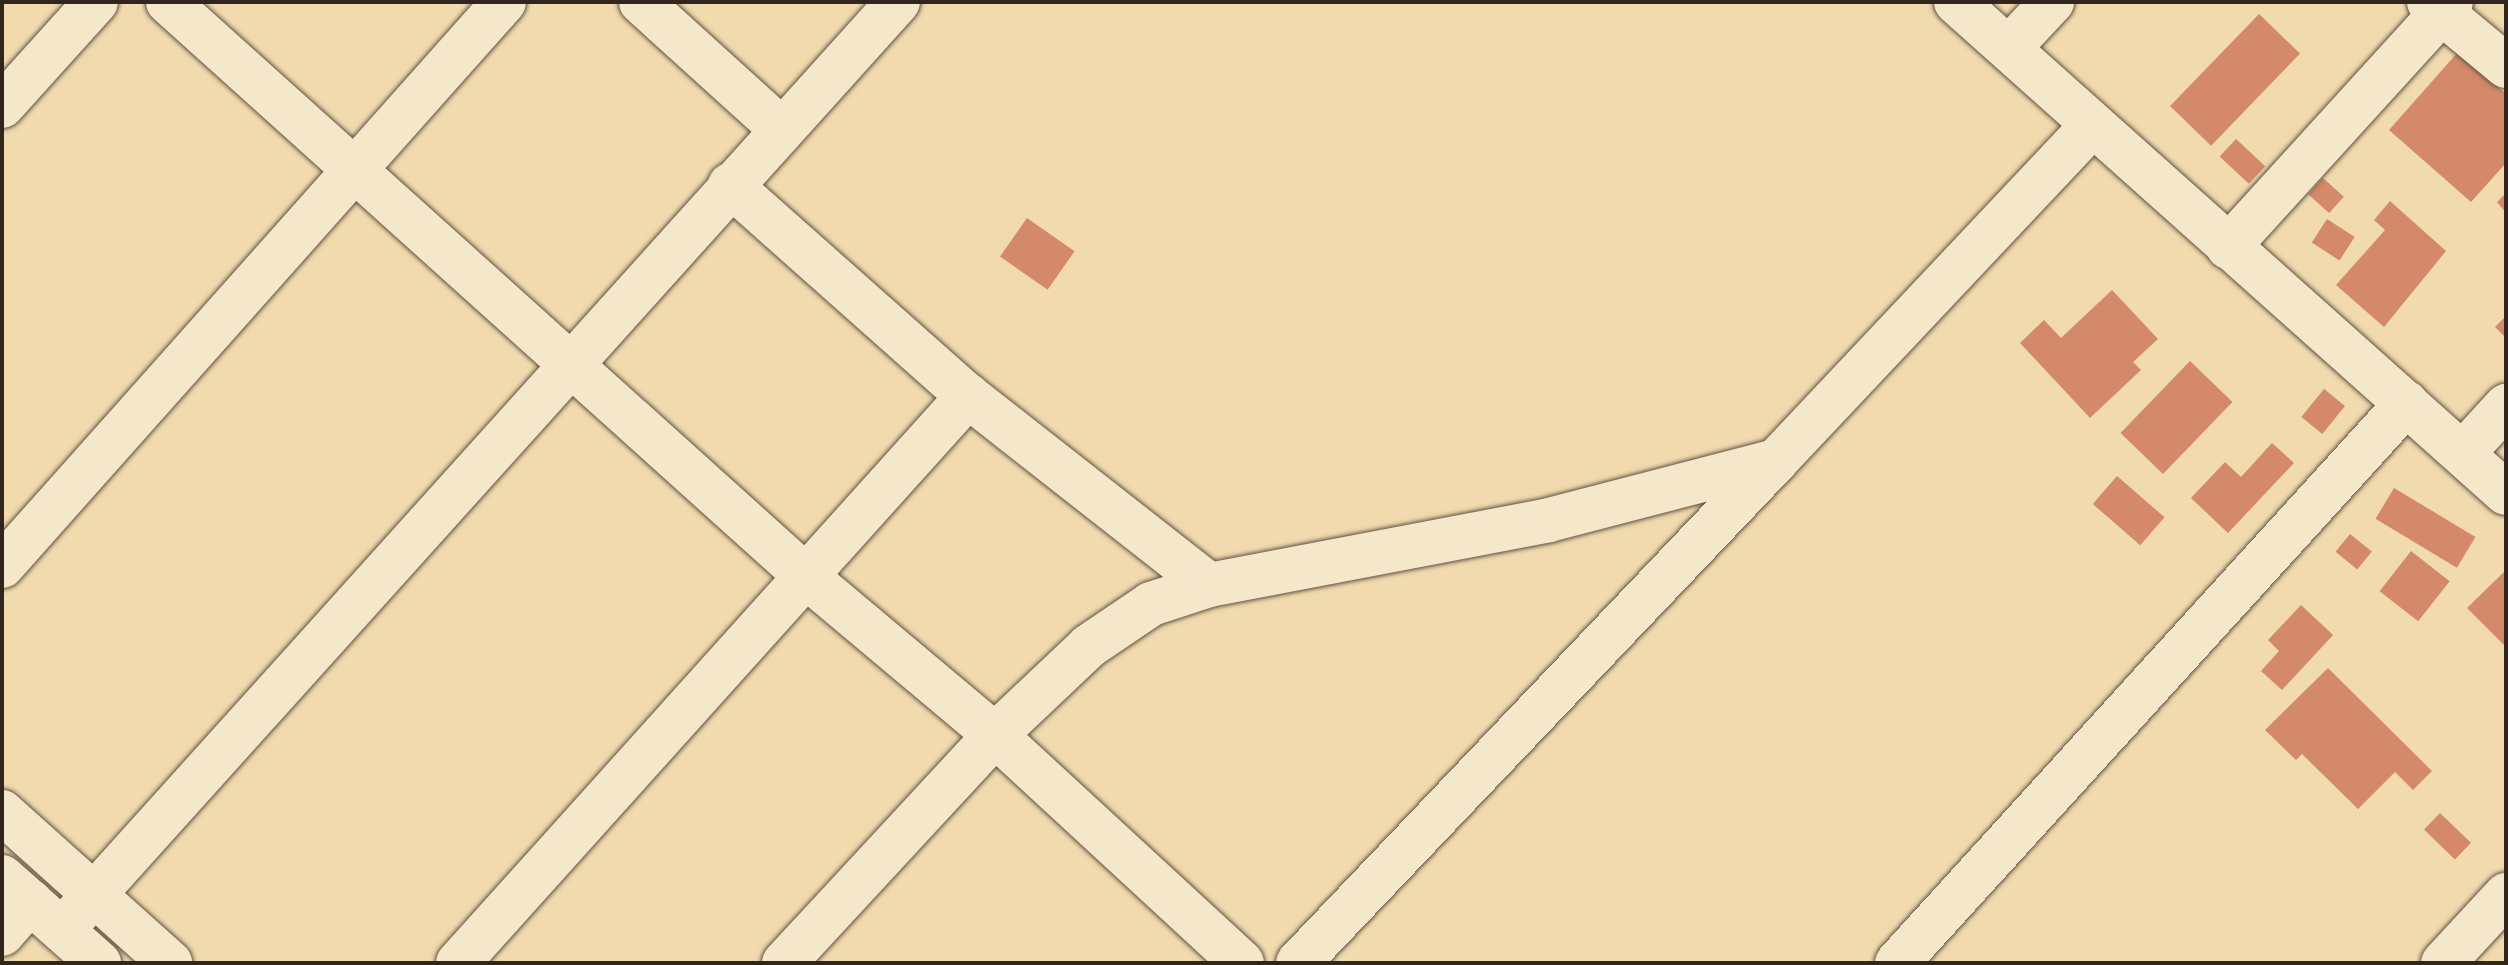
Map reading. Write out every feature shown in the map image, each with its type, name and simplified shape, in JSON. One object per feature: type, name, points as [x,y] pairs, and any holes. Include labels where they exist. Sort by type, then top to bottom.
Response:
[{"type":"street","points":[[2,106],[96,2]]},
{"type":"street","points":[[168,2],[356,167],[808,578],[995,735],[1242,963]]},
{"type":"street","points":[[2,566],[504,2]]},
{"type":"street","points":[[641,2],[780,128]]},
{"type":"street","points":[[62,930],[91,894],[780,128],[898,2]]},
{"type":"street","points":[[1956,2],[2506,493]]},
{"type":"street","points":[[2009,48],[2052,2]]},
{"type":"street","points":[[2228,247],[2441,5],[2506,66]]},
{"type":"street","points":[[1298,963],[2093,125]]},
{"type":"street","points":[[730,185],[968,396],[1209,585]]},
{"type":"street","points":[[458,963],[808,578],[968,396]]},
{"type":"street","points":[[1897,963],[2407,403]]},
{"type":"street","points":[[2463,453],[2506,406]]},
{"type":"street","points":[[784,963],[995,735],[1089,646],[1151,604],[1209,585],[1549,520],[1776,461]]},
{"type":"street","points":[[2,812],[170,963]]},
{"type":"street","points":[[2443,963],[2506,895]]},
{"type":"street","points":[[11,904],[62,930],[99,963]]},
{"type":"building","points":[[2259,14],[2300,54],[2211,146],[2170,106]]},
{"type":"building","points":[[2458,52],[2506,94],[2506,163],[2471,202],[2389,130]]},
{"type":"building","points":[[2236,139],[2265,166],[2249,184],[2220,157]]},
{"type":"building","points":[[2323,178],[2344,197],[2329,213],[2308,194]]},
{"type":"building","points":[[2506,193],[2506,213],[2497,202]]},
{"type":"building","points":[[2390,201],[2446,251],[2384,327],[2336,285],[2385,230],[2374,220]]},
{"type":"building","points":[[1027,218],[1075,251],[1048,290],[1000,257]]},
{"type":"building","points":[[2327,219],[2355,237],[2339,260],[2312,242]]},
{"type":"building","points":[[2112,290],[2158,339],[2133,362],[2141,370],[2090,418],[2020,343],[2044,320],[2061,338]]},
{"type":"building","points":[[2506,316],[2506,338],[2495,327]]},
{"type":"building","points":[[2190,361],[2232,402],[2163,474],[2121,433]]},
{"type":"building","points":[[2324,389],[2345,406],[2322,434],[2301,417]]},
{"type":"building","points":[[2272,443],[2294,463],[2228,533],[2191,498],[2225,462],[2241,477]]},
{"type":"building","points":[[2117,476],[2165,517],[2140,545],[2093,504]]},
{"type":"building","points":[[2394,488],[2475,537],[2457,568],[2375,519]]},
{"type":"building","points":[[2350,534],[2372,552],[2357,569],[2336,552]]},
{"type":"building","points":[[2411,551],[2450,581],[2418,621],[2380,591]]},
{"type":"building","points":[[2506,570],[2506,647],[2467,608]]},
{"type":"building","points":[[2301,605],[2333,635],[2282,690],[2261,671],[2279,651],[2268,640]]},
{"type":"building","points":[[2328,668],[2432,771],[2413,790],[2395,772],[2358,809],[2302,754],[2296,760],[2265,730]]},
{"type":"building","points":[[2440,813],[2471,843],[2455,859],[2424,830]]}]
